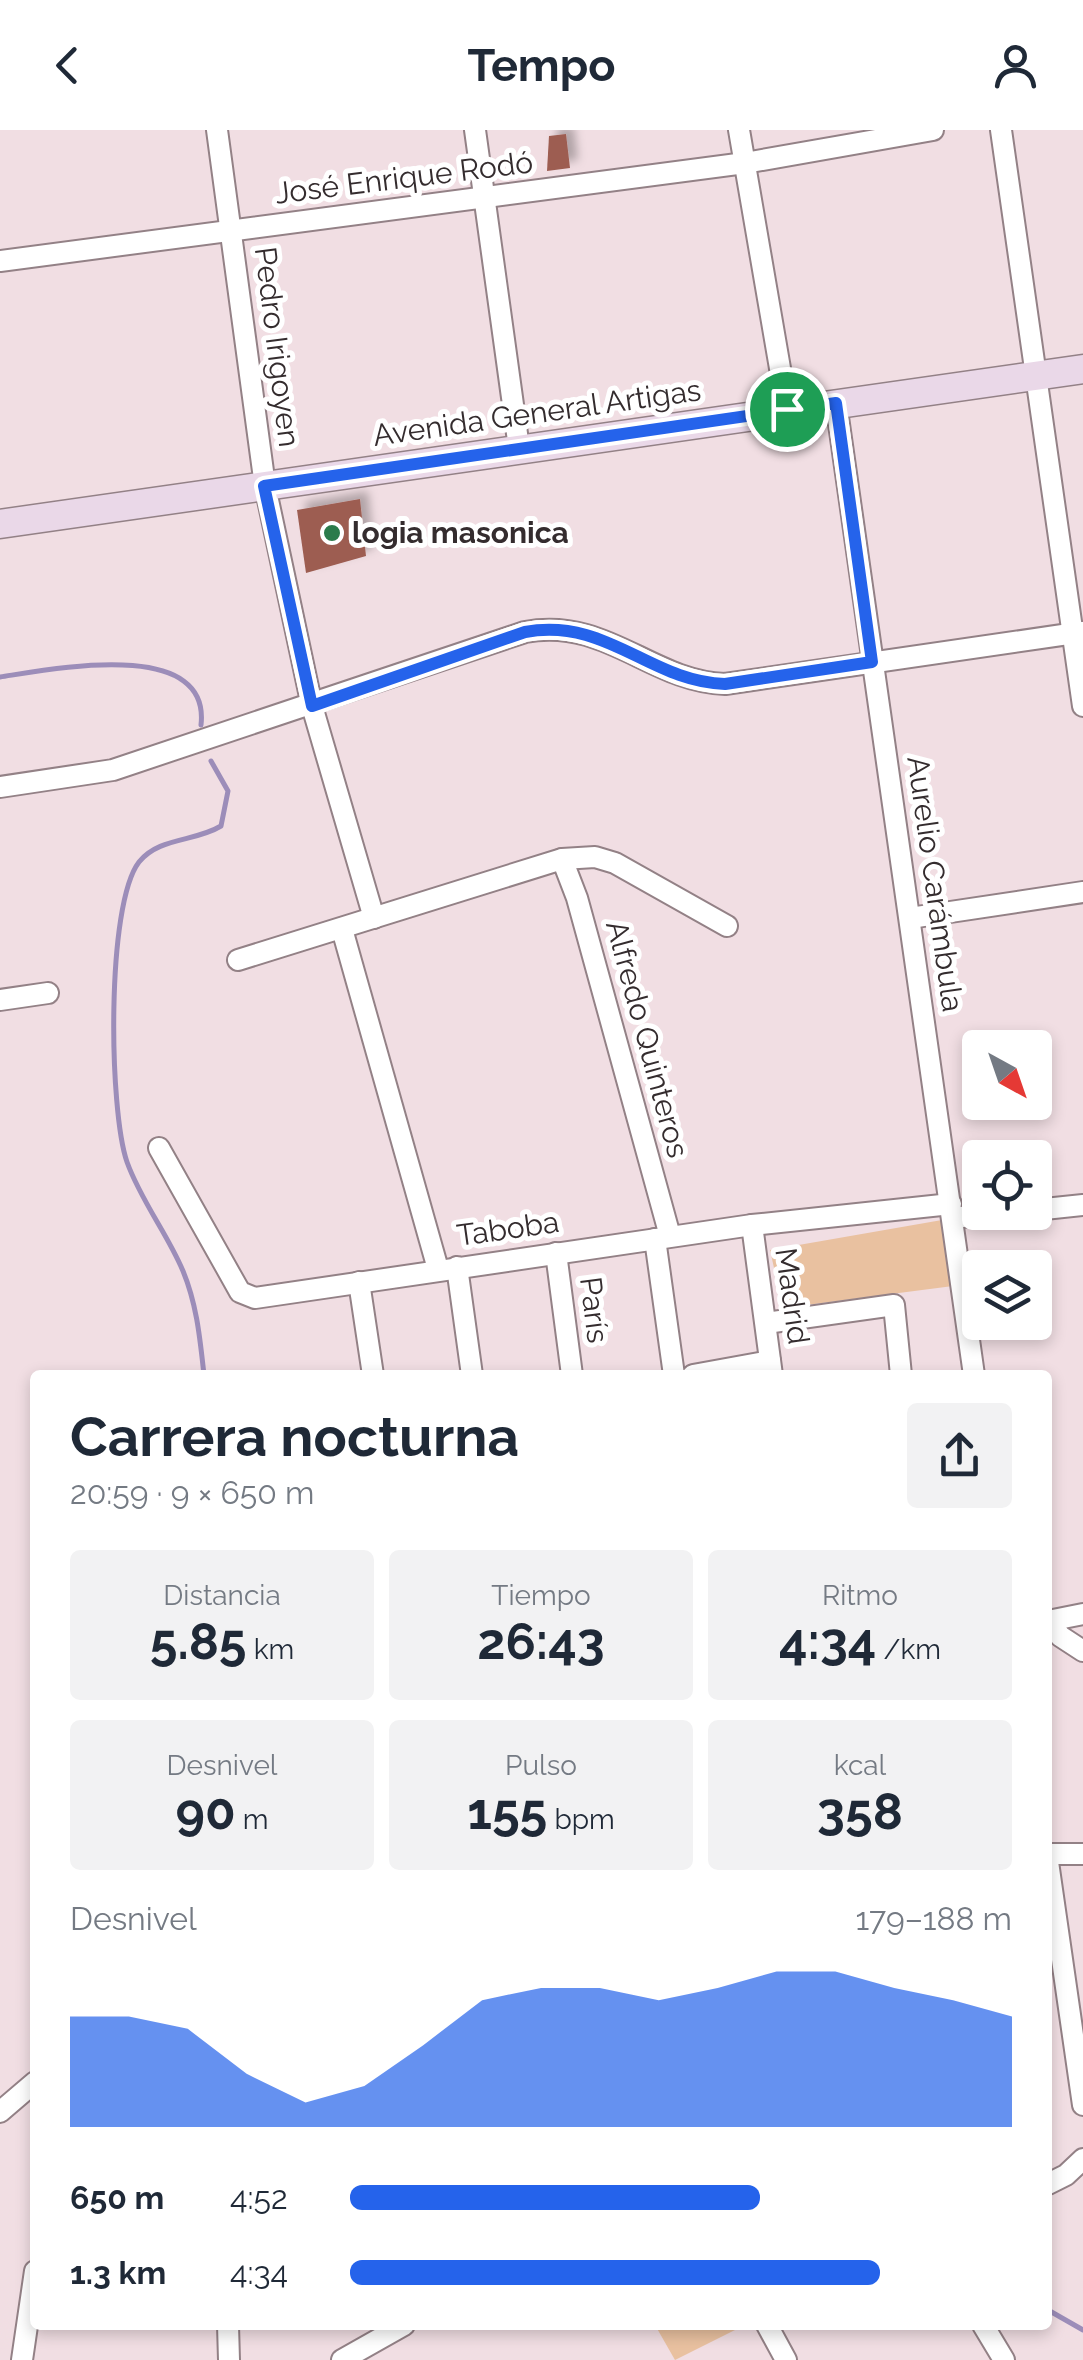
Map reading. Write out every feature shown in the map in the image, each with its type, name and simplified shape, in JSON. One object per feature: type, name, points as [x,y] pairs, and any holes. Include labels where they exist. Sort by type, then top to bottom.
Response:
[{"type":"main road","name":"Avenida General Artigas","points":[[0,524],[1083,368]]},
{"type":"street","name":"Pedro Irigoyen","points":[[218,130],[264,486],[312,706],[374,918]]},
{"type":"street","points":[[475,130],[519,448]]},
{"type":"street","points":[[739,130],[787,409]]},
{"type":"street","name":"José Enrique Rodó","points":[[8,259],[745,163],[932,130]]},
{"type":"street","points":[[1001,130],[1035,376],[1078,633],[1083,706]]},
{"type":"street","points":[[0,242],[8,259]]},
{"type":"street","name":"Aurelio Carámbula","points":[[836,403],[973,1370]]},
{"type":"street","points":[[0,787],[113,770],[525,632],[553,627],[620,644],[702,683],[725,684],[1078,633]]},
{"type":"street","points":[[238,960],[562,859],[595,857],[615,862],[727,926]]},
{"type":"street","name":"Alfredo Quinteros","points":[[562,859],[577,898],[662,1238],[674,1370]]},
{"type":"street","points":[[910,918],[1083,892]]},
{"type":"street","points":[[342,929],[447,1268],[471,1370]]},
{"type":"street","points":[[0,1000],[48,992]]},
{"type":"street","name":"Taboba","points":[[159,1148],[240,1292],[254,1298],[752,1225],[962,1211]]},
{"type":"street","points":[[1052,1208],[1083,1205]]},
{"type":"street","name":"Madrid","points":[[752,1225],[771,1368]]},
{"type":"street","name":"París","points":[[556,1253],[571,1370]]},
{"type":"street","points":[[359,1282],[371,1370]]},
{"type":"street","points":[[766,1323],[894,1305],[901,1370]]},
{"type":"street","points":[[1052,1620],[1083,1614]]},
{"type":"street","points":[[1052,1625],[1060,1636],[1083,1651]]},
{"type":"street","points":[[1052,1854],[1083,1854]]},
{"type":"street","points":[[1052,1925],[1076,2015],[1083,2105]]},
{"type":"street","points":[[0,2112],[30,2086]]},
{"type":"street","points":[[1052,2182],[1066,2176],[1083,2159]]},
{"type":"street","points":[[22,2360],[30,2305]]},
{"type":"street","points":[[228,2330],[229,2360]]},
{"type":"street","points":[[342,2360],[395,2330]]},
{"type":"street","points":[[770,2330],[786,2360]]},
{"type":"street","points":[[985,2330],[1004,2360]]},
{"type":"shaded area","points":[[942,1220],[953,1286],[783,1308],[770,1250]]},
{"type":"shaded area","points":[[658,2330],[735,2330],[675,2360]]},
{"type":"building","points":[[566,134],[570,168],[547,171],[549,136]]},
{"type":"building","name":"logia masonica","points":[[360,499],[366,556],[306,573],[297,510]]},
{"type":"waterway","points":[[0,677],[89,665],[156,669],[181,679],[197,697],[201,725]]},
{"type":"waterway","points":[[203,1370],[188,1284],[127,1162],[117,1099],[114,1009],[121,920],[128,885],[139,862],[157,848],[221,826],[228,791],[211,761]]},
{"type":"waterway","points":[[1052,2312],[1083,2330]]},
{"type":"place","name":"logia masonica","points":[[332,533]]},
{"type":"route","points":[[836,403],[872,662],[725,684],[702,683],[676,674],[620,644],[553,627],[525,632],[312,706],[264,486],[787,409],[836,403]]}]
